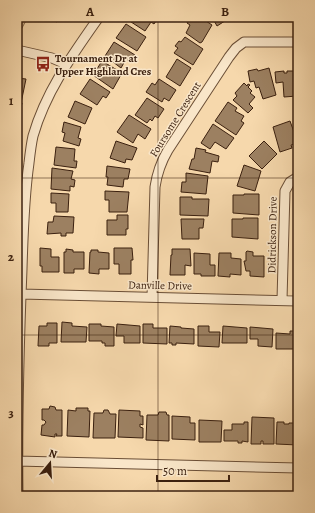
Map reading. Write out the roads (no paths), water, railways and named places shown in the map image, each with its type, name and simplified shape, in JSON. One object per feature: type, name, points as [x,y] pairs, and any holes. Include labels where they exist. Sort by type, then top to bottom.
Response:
[{"type":"street","points":[[18,496],[17,461],[24,211],[26,178],[31,147],[33,136],[43,107],[66,64],[99,17]]},
{"type":"street","name":"Foursome Crescent","points":[[152,298],[155,187],[160,163],[236,48],[244,42],[298,42]]},
{"type":"street","points":[[17,50],[52,58],[66,64]]},
{"type":"street","name":"Didrickson Drive","points":[[282,300],[285,191],[290,182],[298,176]]},
{"type":"street","name":"Danville Drive","points":[[21,294],[298,301]]},
{"type":"street","points":[[17,461],[298,468]]},
{"type":"place","name":"Tournament Dr at Upper Highland Cres","points":[[43,64]]}]
